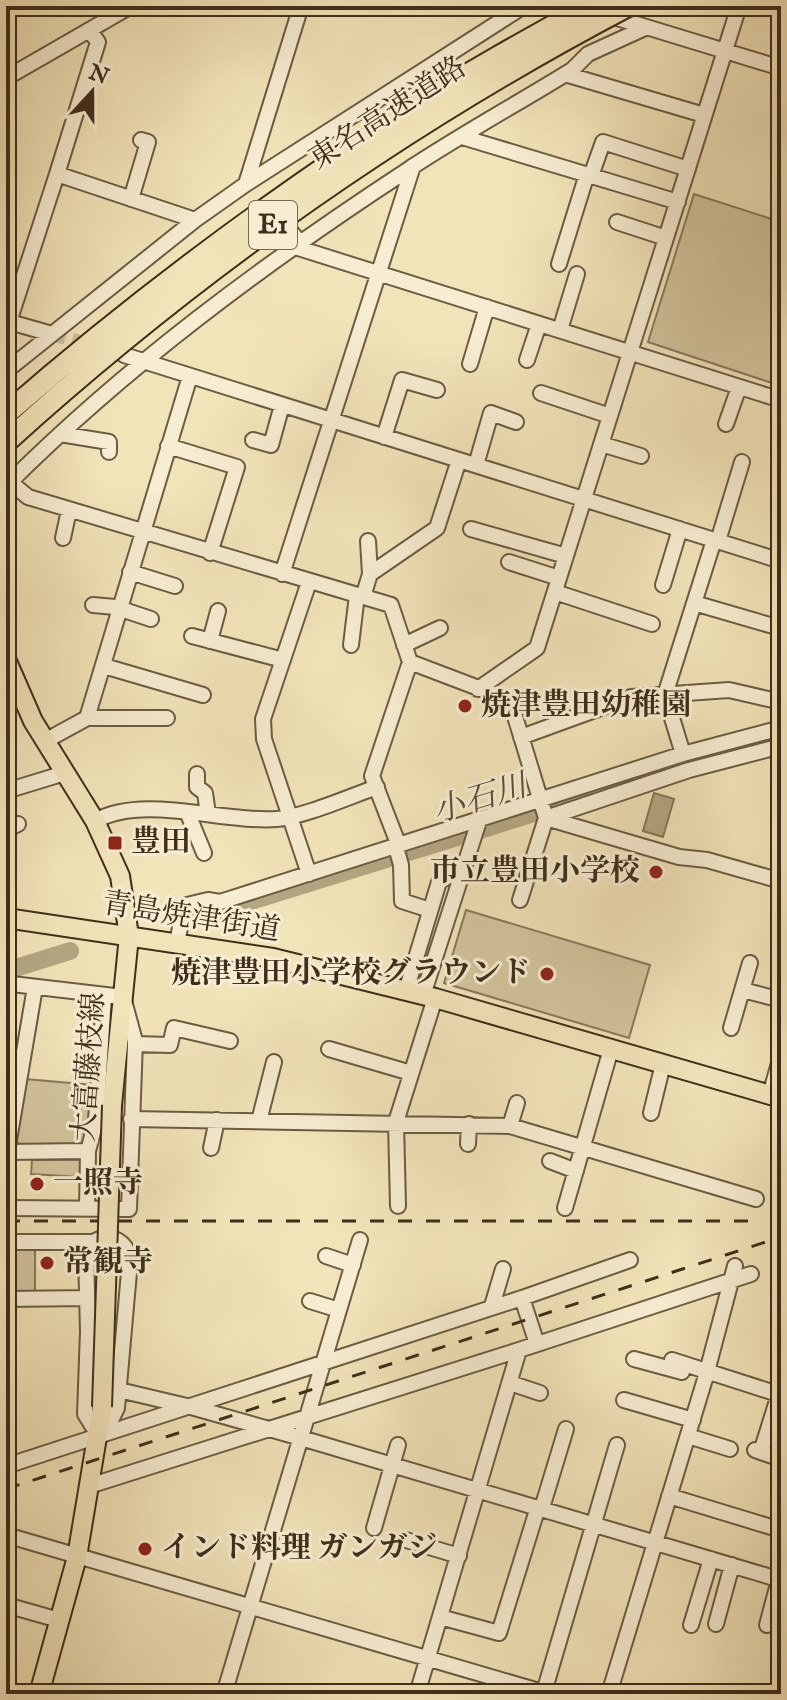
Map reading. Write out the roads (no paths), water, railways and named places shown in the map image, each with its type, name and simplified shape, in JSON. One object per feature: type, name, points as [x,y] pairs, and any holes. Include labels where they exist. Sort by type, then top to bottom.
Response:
[{"type":"highway","name":"東名高速道路","points":[[6,414],[95,339],[287,192],[413,108],[589,6]]},
{"type":"highway","name":"東名高速道路","points":[[6,442],[109,351],[292,212],[449,108],[628,6]]},
{"type":"main road","name":"大富藤枝線","points":[[6,659],[45,741],[95,821],[120,876],[129,936],[113,997],[102,1407],[77,1557],[39,1694]]},
{"type":"main road","name":"青島焼津街道","points":[[6,918],[273,958],[421,995],[776,1096]]},
{"type":"street","points":[[6,78],[131,6]]},
{"type":"street","points":[[254,185],[301,6]]},
{"type":"street","points":[[6,371],[195,220],[254,185],[524,6]]},
{"type":"street","points":[[580,6],[781,68]]},
{"type":"street","points":[[478,689],[537,648],[739,6]]},
{"type":"street","points":[[430,910],[402,901],[397,846],[372,776],[410,662],[391,605],[69,510],[28,497],[8,484],[143,361],[298,245],[413,166],[565,74],[588,54],[645,28]]},
{"type":"street","points":[[52,334],[7,322],[98,42],[90,31]]},
{"type":"street","points":[[565,74],[704,115]]},
{"type":"street","points":[[462,137],[678,202]]},
{"type":"street","points":[[131,199],[148,142],[141,140]]},
{"type":"street","points":[[559,264],[603,142],[688,169]]},
{"type":"street","points":[[282,574],[413,166]]},
{"type":"street","points":[[57,174],[195,220]]},
{"type":"street","points":[[617,222],[666,238]]},
{"type":"street","points":[[289,229],[298,245],[781,400]]},
{"type":"street","points":[[560,330],[577,274]]},
{"type":"street","points":[[470,364],[487,307]]},
{"type":"street","points":[[527,360],[539,324]]},
{"type":"street","points":[[124,355],[781,561]]},
{"type":"street","points":[[87,718],[190,376]]},
{"type":"street","points":[[384,437],[402,380],[437,390]]},
{"type":"street","points":[[726,424],[739,387]]},
{"type":"street","points":[[541,393],[610,416]]},
{"type":"street","points":[[253,440],[271,445],[282,405]]},
{"type":"street","points":[[476,465],[491,413],[516,422]]},
{"type":"street","points":[[60,434],[109,442],[109,452]]},
{"type":"street","points":[[601,444],[641,456]]},
{"type":"street","points":[[168,446],[237,467],[210,553]]},
{"type":"street","points":[[370,574],[437,528],[459,460]]},
{"type":"street","points":[[683,754],[665,695],[742,462]]},
{"type":"street","points":[[86,515],[89,499]]},
{"type":"street","points":[[63,538],[69,510]]},
{"type":"street","points":[[471,529],[566,556]]},
{"type":"street","points":[[663,585],[680,529]]},
{"type":"street","points":[[351,645],[360,596],[370,574],[368,541]]},
{"type":"street","points":[[509,562],[652,624]]},
{"type":"street","points":[[130,572],[175,586]]},
{"type":"street","points":[[309,582],[263,719],[264,739],[309,874]]},
{"type":"street","points":[[694,603],[780,628]]},
{"type":"street","points":[[93,605],[120,609],[151,619]]},
{"type":"street","points":[[210,641],[218,611]]},
{"type":"street","points":[[404,645],[440,628]]},
{"type":"street","points":[[192,636],[283,660]]},
{"type":"street","points":[[410,662],[510,700],[546,818],[520,900]]},
{"type":"street","points":[[104,666],[203,695]]},
{"type":"street","points":[[521,737],[631,697],[729,690],[781,702]]},
{"type":"street","points":[[45,741],[87,718],[167,718]]},
{"type":"street","points":[[177,943],[187,905],[208,900],[220,902],[683,754],[781,728]]},
{"type":"street","points":[[546,818],[689,770],[781,746]]},
{"type":"street","points":[[6,791],[65,773]]},
{"type":"street","points":[[197,774],[197,787],[205,793],[208,814]]},
{"type":"street","points":[[95,821],[111,813],[157,809],[188,814],[278,819],[377,787]]},
{"type":"street","points":[[188,814],[204,853]]},
{"type":"street","points":[[546,818],[679,857],[707,860],[781,881]]},
{"type":"street","points":[[421,995],[479,821]]},
{"type":"street","points":[[398,1206],[396,1122],[411,1073],[430,910],[439,882],[464,866]]},
{"type":"street","points":[[731,1028],[750,963]]},
{"type":"street","points":[[6,986],[12,984],[113,997]]},
{"type":"street","points":[[35,987],[7,1152],[88,1151]]},
{"type":"street","points":[[743,990],[781,1000]]},
{"type":"street","points":[[6,1208],[129,1209],[135,1044],[113,997]]},
{"type":"street","points":[[87,1209],[88,1151],[96,1121],[113,997]]},
{"type":"street","points":[[135,1044],[170,1045],[174,1028],[230,1041]]},
{"type":"street","points":[[329,1049],[411,1073]]},
{"type":"street","points":[[565,1208],[611,1049]]},
{"type":"street","points":[[776,1096],[781,1056]]},
{"type":"street","points":[[259,1121],[274,1062]]},
{"type":"street","points":[[651,1113],[663,1064]]},
{"type":"street","points":[[510,1126],[517,1103]]},
{"type":"street","points":[[131,1119],[510,1126],[756,1199]]},
{"type":"street","points":[[211,1148],[217,1120]]},
{"type":"street","points":[[468,1144],[469,1124]]},
{"type":"street","points":[[550,1161],[576,1171]]},
{"type":"street","points":[[6,1242],[93,1242],[102,1238],[117,1239],[126,1246],[129,1253],[119,1390],[114,1416],[98,1435]]},
{"type":"street","points":[[224,1694],[360,1240]]},
{"type":"street","points":[[93,1242],[86,1254],[88,1377],[85,1414],[98,1435]]},
{"type":"street","points":[[326,1256],[353,1265]]},
{"type":"street","points":[[6,1466],[630,1260]]},
{"type":"street","points":[[492,1306],[503,1269]]},
{"type":"street","points":[[609,1694],[693,1420],[733,1273]]},
{"type":"street","points":[[89,1486],[519,1350],[733,1273],[751,1274]]},
{"type":"street","points":[[6,1299],[86,1298]]},
{"type":"street","points":[[522,1298],[537,1344]]},
{"type":"street","points":[[310,1301],[339,1310]]},
{"type":"street","points":[[417,1694],[519,1350]]},
{"type":"street","points":[[634,1359],[780,1392],[758,1451],[781,1459]]},
{"type":"street","points":[[672,1360],[706,1375]]},
{"type":"street","points":[[510,1383],[540,1393]]},
{"type":"street","points":[[119,1390],[301,1438],[780,1580],[767,1625]]},
{"type":"street","points":[[624,1400],[693,1420]]},
{"type":"street","points":[[440,1617],[499,1633],[566,1429]]},
{"type":"street","points":[[688,1436],[730,1449]]},
{"type":"street","points":[[374,1528],[398,1445]]},
{"type":"street","points":[[6,1535],[427,1657],[521,1690],[546,1693],[617,1445]]},
{"type":"street","points":[[669,1496],[781,1530]]},
{"type":"street","points":[[406,1540],[459,1556]]},
{"type":"street","points":[[691,1625],[711,1559]]},
{"type":"street","points":[[716,1624],[732,1565]]},
{"type":"street","points":[[6,1605],[59,1620]]},
{"type":"waterway","name":"小石川","points":[[695,762],[781,739]]},
{"type":"waterway","name":"小石川","points":[[196,918],[618,787]]},
{"type":"waterway","name":"小石川","points":[[6,971],[70,951]]},
{"type":"tunnel","points":[[52,334],[94,346]]},
{"type":"railway","points":[[6,1221],[754,1221]]},
{"type":"railway","points":[[6,1489],[781,1237]]},
{"type":"place","name":"焼津豊田幼稚園","points":[[465,706]]},
{"type":"place","name":"豊田","points":[[115,843]]},
{"type":"place","name":"市立豊田小学校","points":[[656,872]]},
{"type":"place","name":"焼津豊田小学校グラウンド","points":[[547,974]]},
{"type":"place","name":"一照寺","points":[[37,1184]]},
{"type":"place","name":"常観寺","points":[[47,1263]]},
{"type":"place","name":"インド料理 ガンガジ","points":[[145,1549]]}]
